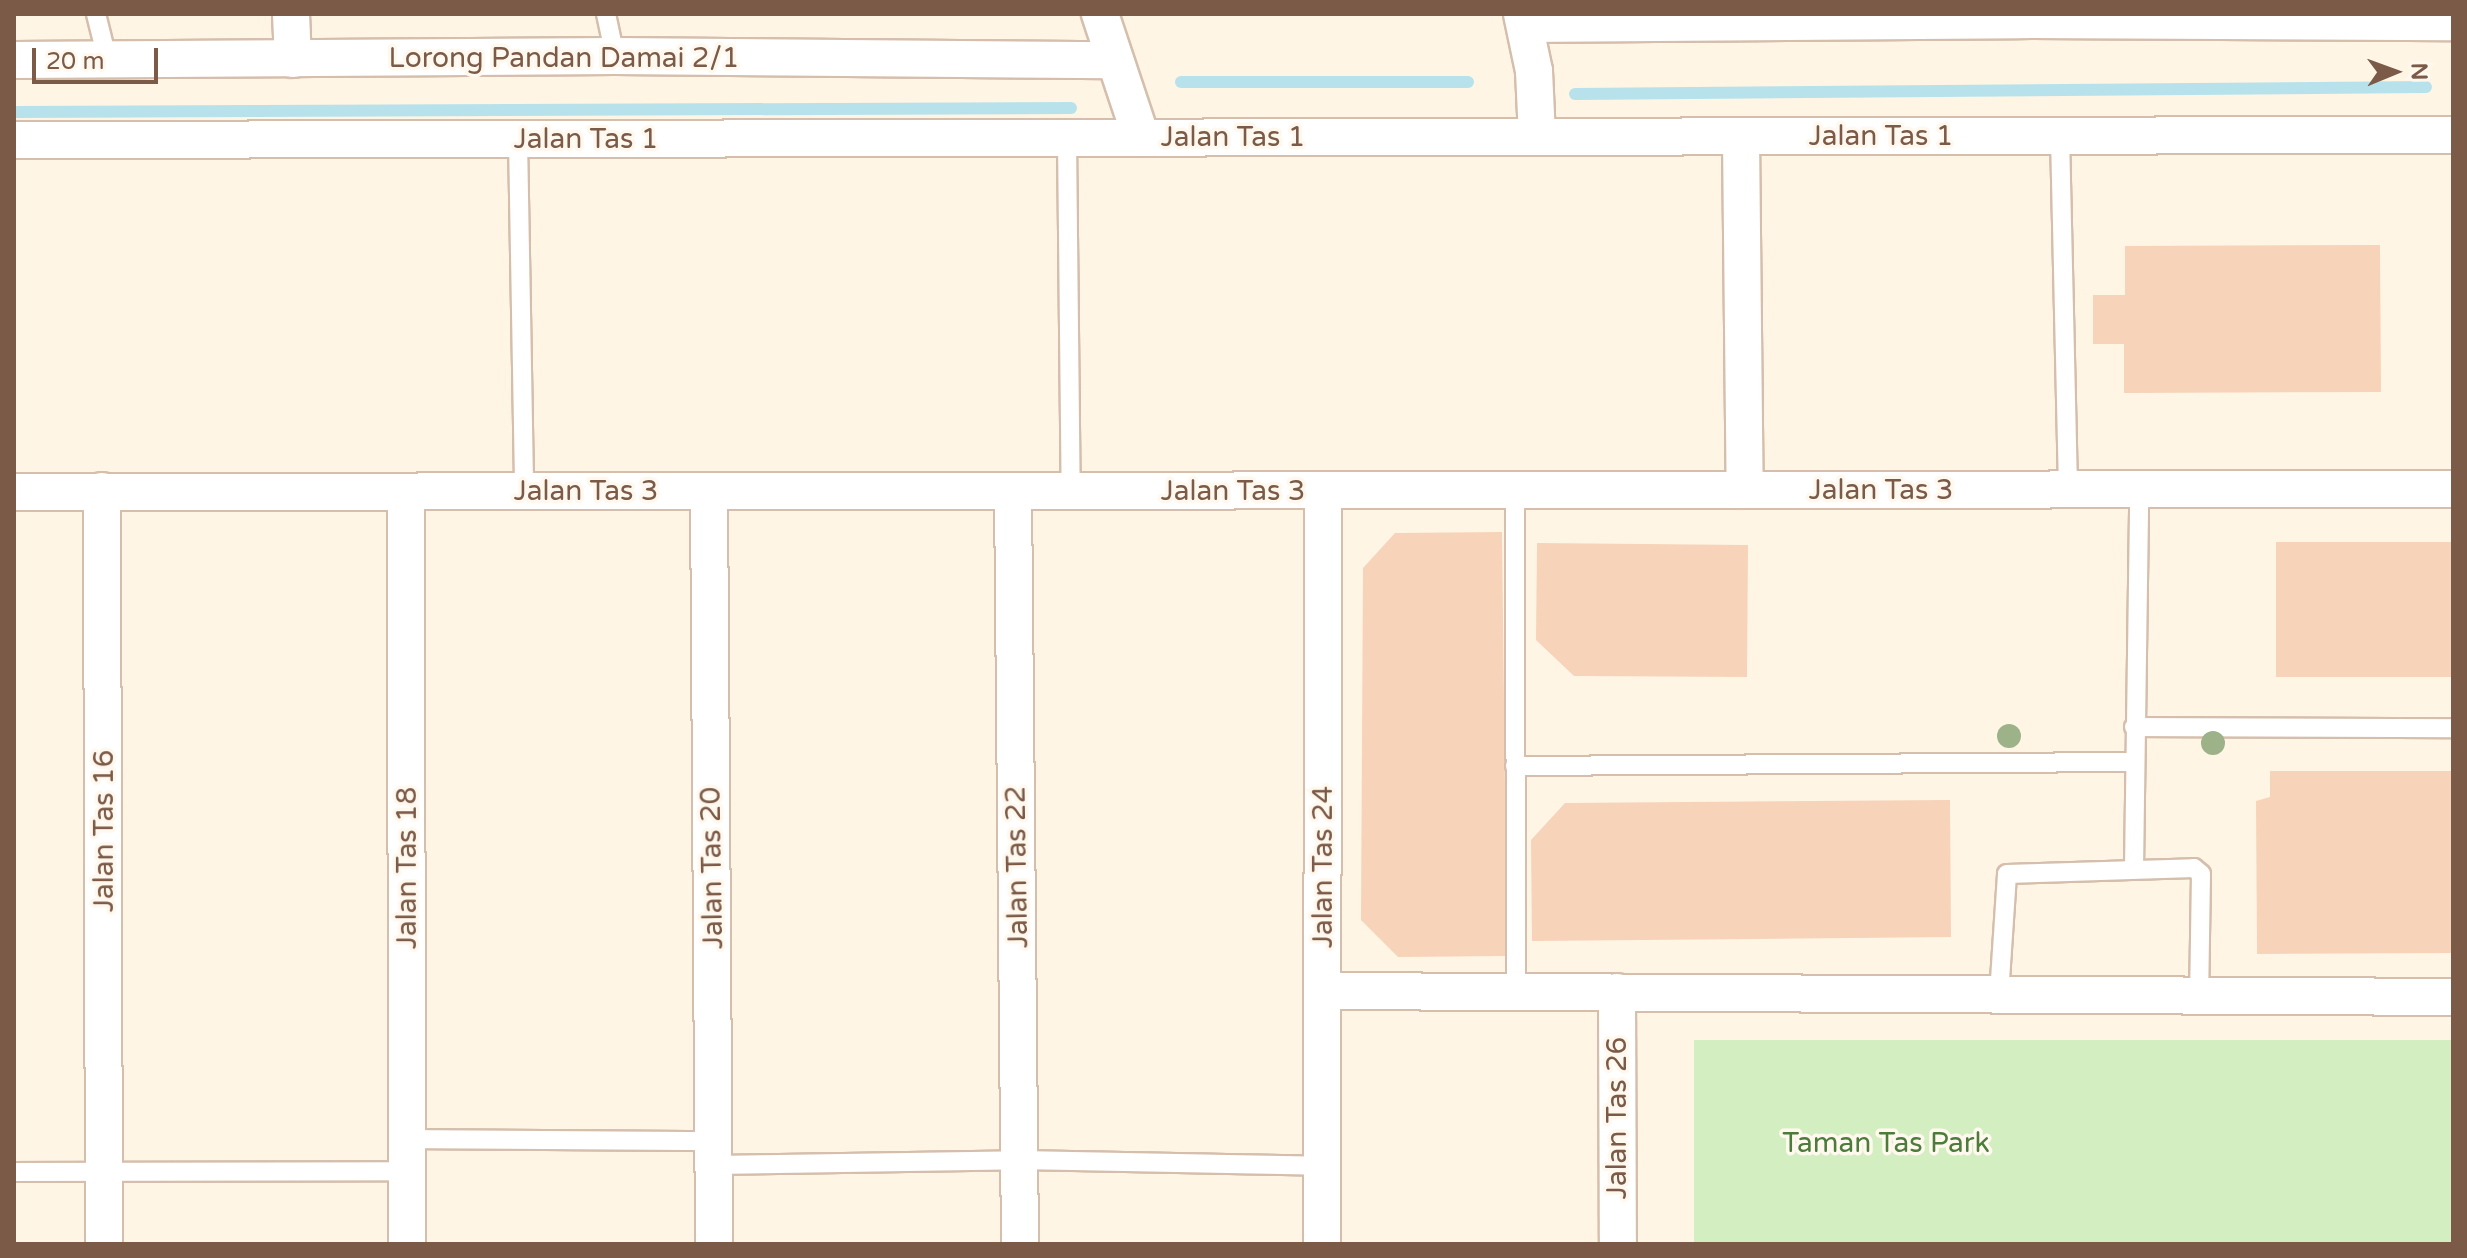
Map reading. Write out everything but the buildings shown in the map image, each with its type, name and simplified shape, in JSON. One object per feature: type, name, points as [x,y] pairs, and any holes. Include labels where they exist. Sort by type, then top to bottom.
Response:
[{"type":"street","points":[[291,14],[293,59]]},
{"type":"street","points":[[1100,14],[1141,137]]},
{"type":"street","points":[[1537,137],[1534,71],[1523,19],[2031,17],[2453,22]]},
{"type":"street","name":"Lorong Pandan Damai 2/1","points":[[14,60],[108,62],[615,56],[1113,60]]},
{"type":"street","name":"Jalan Tas 1","points":[[14,140],[2453,135]]},
{"type":"street","points":[[1741,137],[1745,490]]},
{"type":"street","name":"Jalan Tas 3","points":[[14,492],[2453,489]]},
{"type":"street","name":"Jalan Tas 24","points":[[1322,1244],[1323,490]]},
{"type":"street","name":"Jalan Tas 16","points":[[102,491],[104,1244]]},
{"type":"street","name":"Jalan Tas 20","points":[[709,491],[714,1244]]},
{"type":"street","name":"Jalan Tas 22","points":[[1013,491],[1020,1244]]},
{"type":"street","name":"Jalan Tas 18","points":[[406,492],[407,1244]]},
{"type":"street","points":[[1323,991],[2453,997]]},
{"type":"street","name":"Jalan Tas 26","points":[[1617,992],[1618,1244]]},
{"type":"lane","points":[[96,14],[108,62]]},
{"type":"lane","points":[[606,14],[615,56]]},
{"type":"lane","points":[[2060,136],[2068,490]]},
{"type":"lane","points":[[1067,138],[1071,491]]},
{"type":"lane","points":[[518,139],[524,491]]},
{"type":"lane","points":[[2134,869],[2133,762],[2139,490]]},
{"type":"lane","points":[[1515,491],[1516,992]]},
{"type":"lane","points":[[2134,727],[2453,728]]},
{"type":"lane","points":[[1515,766],[2133,762]]},
{"type":"lane","points":[[1999,995],[2007,874],[2194,868],[2201,874],[2199,996]]},
{"type":"lane","points":[[14,1172],[105,1171],[407,1155],[715,1153],[1322,1166]]},
{"type":"green space","name":"Taman Tas Park","points":[[1694,1040],[2453,1040],[2453,1244],[1694,1244]]},
{"type":"waterway","points":[[1181,82],[1468,82]]},
{"type":"waterway","points":[[1575,94],[2426,87]]},
{"type":"waterway","points":[[14,112],[1071,108]]}]
